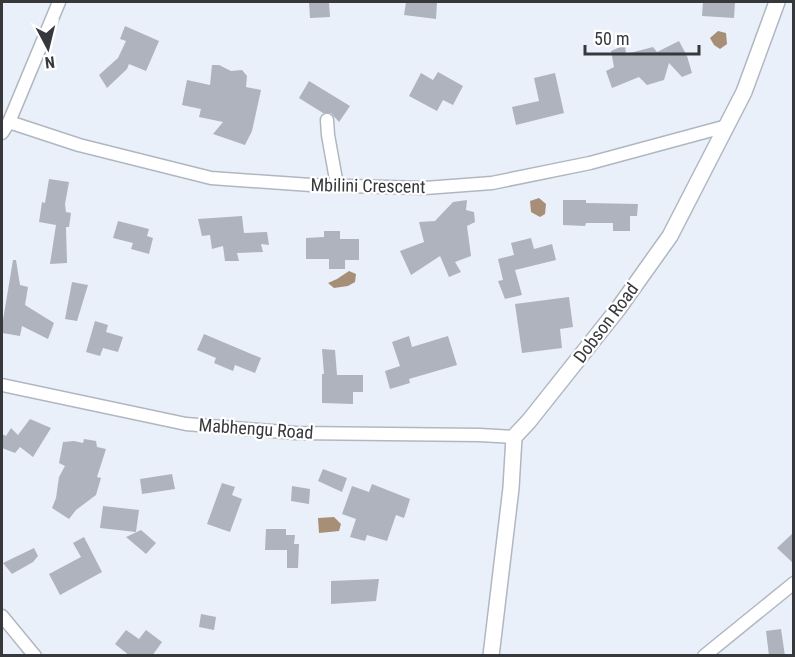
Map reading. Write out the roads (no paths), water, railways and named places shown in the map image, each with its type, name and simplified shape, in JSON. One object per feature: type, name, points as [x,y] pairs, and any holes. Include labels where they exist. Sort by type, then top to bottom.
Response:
[{"type":"street","points":[[2,133],[9,122],[59,2]]},
{"type":"street","name":"Dobson Road","points":[[514,437],[529,422],[618,309],[670,236],[744,92],[777,2]]},
{"type":"street","points":[[327,120],[337,185]]},
{"type":"street","name":"Mbilini Crescent","points":[[9,122],[79,145],[211,178],[425,188],[492,183],[590,163],[727,126]]},
{"type":"street","name":"Mabhengu Road","points":[[2,385],[186,424],[296,433],[514,437]]},
{"type":"street","points":[[492,656],[511,488],[514,437]]},
{"type":"street","points":[[704,656],[794,584]]},
{"type":"street","points":[[2,616],[35,656]]}]
